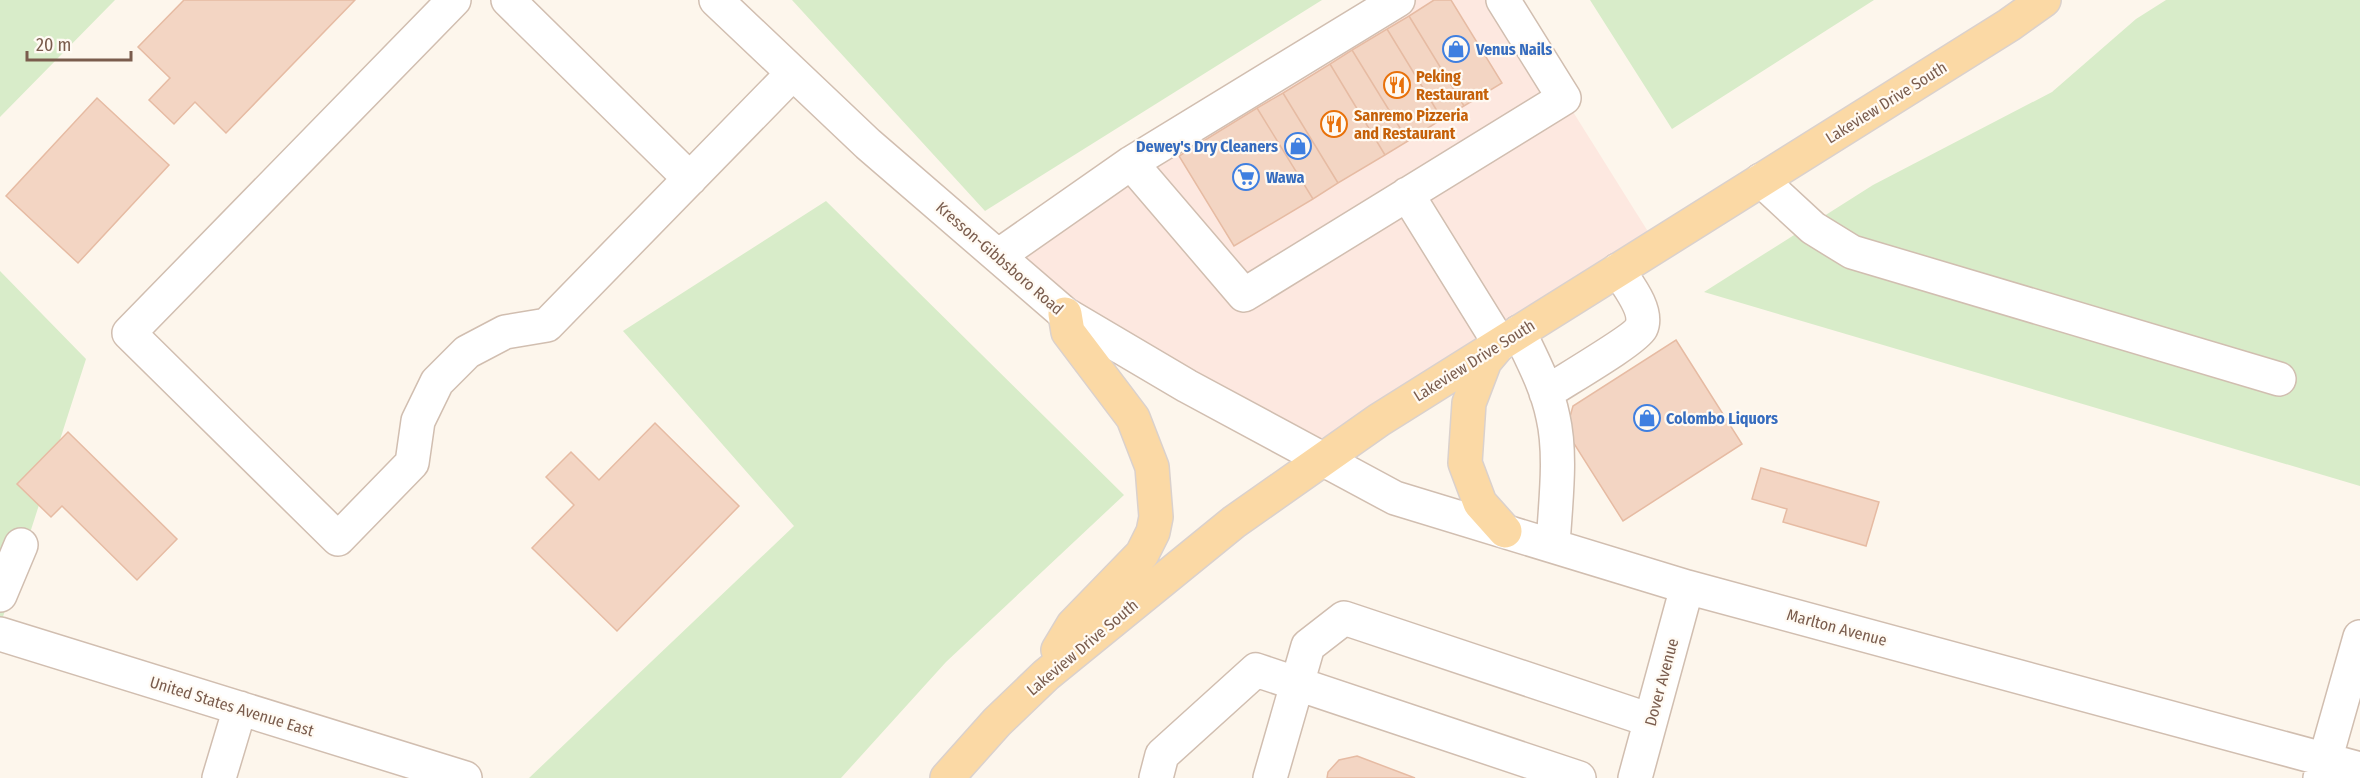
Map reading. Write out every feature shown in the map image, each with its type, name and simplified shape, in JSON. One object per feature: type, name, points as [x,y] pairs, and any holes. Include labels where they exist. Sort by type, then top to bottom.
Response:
[{"type":"main road","name":"Lakeview Drive South","points":[[947,778],[998,722],[1046,675],[1234,522],[1379,420],[2009,25],[2044,0]]},
{"type":"main road","points":[[1046,675],[1073,625],[1142,554],[1153,532],[1156,517],[1152,467],[1133,418],[1068,332],[1065,314]]},
{"type":"main road","points":[[1505,531],[1480,503],[1466,463],[1469,403],[1485,361],[1510,338]]},
{"type":"street","points":[[454,0],[129,333],[338,539],[412,463],[418,421],[437,382],[467,352],[505,332],[547,325],[793,73]]},
{"type":"street","points":[[508,0],[690,179]]},
{"type":"street","name":"Kresson-Gibbsboro Road","points":[[716,0],[868,144],[1065,314],[1187,386],[1324,459]]},
{"type":"street","points":[[998,256],[1131,163],[1398,0]]},
{"type":"street","points":[[1131,163],[1244,295],[1564,98],[1503,0]]},
{"type":"street","points":[[1761,180],[1813,228],[1852,252],[2279,379]]},
{"type":"street","points":[[1407,194],[1510,338],[1546,393],[1556,435],[1553,546]]},
{"type":"street","points":[[1546,393],[1630,341],[1641,328],[1642,319],[1638,301],[1618,270]]},
{"type":"street","name":"Marlton Avenue","points":[[1324,459],[1395,498],[1553,546],[2322,768],[2360,769]]},
{"type":"street","points":[[0,595],[21,545]]},
{"type":"street","name":"Dover Avenue","points":[[1635,778],[1687,586]]},
{"type":"street","points":[[1270,778],[1308,646],[1344,618],[1650,720]]},
{"type":"street","name":"United States Avenue East","points":[[0,634],[465,778]]},
{"type":"street","points":[[2322,768],[2360,637]]},
{"type":"street","points":[[1156,778],[1162,755],[1256,670],[1579,778]]},
{"type":"street","points":[[219,778],[240,708]]},
{"type":"shaded area","points":[[1398,0],[1503,0],[1657,246],[1324,459],[998,256]]},
{"type":"green space","points":[[0,0],[115,0],[0,117]]},
{"type":"green space","points":[[792,0],[1322,0],[985,211]]},
{"type":"green space","points":[[1590,0],[1874,0],[1672,129]]},
{"type":"green space","points":[[2166,0],[2360,0],[2360,486],[1704,292],[1873,185],[2052,92],[2136,19]]},
{"type":"green space","points":[[826,201],[1124,495],[946,662],[841,778],[529,778],[794,526],[623,331]]},
{"type":"green space","points":[[0,271],[86,359],[0,626]]},
{"type":"building","points":[[184,0],[355,0],[226,133],[195,102],[174,124],[149,100],[170,78],[138,47]]},
{"type":"building","name":"Venus Nails","points":[[1434,0],[1451,0],[1502,83],[1464,106],[1409,16]]},
{"type":"building","points":[[1409,16],[1464,106],[1442,119],[1387,29]]},
{"type":"building","name":"Peking Restaurant","points":[[1387,29],[1442,119],[1408,141],[1352,50]]},
{"type":"building","points":[[1352,50],[1408,141],[1385,155],[1330,64]]},
{"type":"building","name":"Sanremo Pizzeria and Restaurant","points":[[1330,64],[1385,155],[1338,183],[1283,93]]},
{"type":"building","name":"Dewey's Dry Cleaners","points":[[1283,93],[1338,183],[1313,199],[1257,108]]},
{"type":"building","points":[[97,98],[169,165],[78,263],[6,196]]},
{"type":"building","name":"Wawa","points":[[1257,108],[1313,199],[1234,246],[1179,156]]},
{"type":"building","name":"Colombo Liquors","points":[[1676,340],[1742,444],[1623,521],[1566,431],[1573,406]]},
{"type":"building","points":[[655,423],[739,506],[617,631],[532,548],[574,505],[546,477],[571,452],[599,480]]},
{"type":"building","points":[[68,432],[177,539],[137,580],[62,506],[51,517],[17,484]]},
{"type":"building","points":[[1761,468],[1879,502],[1866,546],[1783,522],[1787,509],[1752,499]]},
{"type":"building","points":[[1357,756],[1415,778],[1327,778],[1328,772],[1339,760]]},
{"type":"place","name":"Venus Nails","points":[[1456,49]]},
{"type":"place","name":"Peking Restaurant","points":[[1397,85]]},
{"type":"place","name":"Sanremo Pizzeria and Restaurant","points":[[1334,124]]},
{"type":"place","name":"Dewey's Dry Cleaners","points":[[1298,146]]},
{"type":"place","name":"Wawa","points":[[1246,177]]},
{"type":"place","name":"Colombo Liquors","points":[[1647,418]]}]
